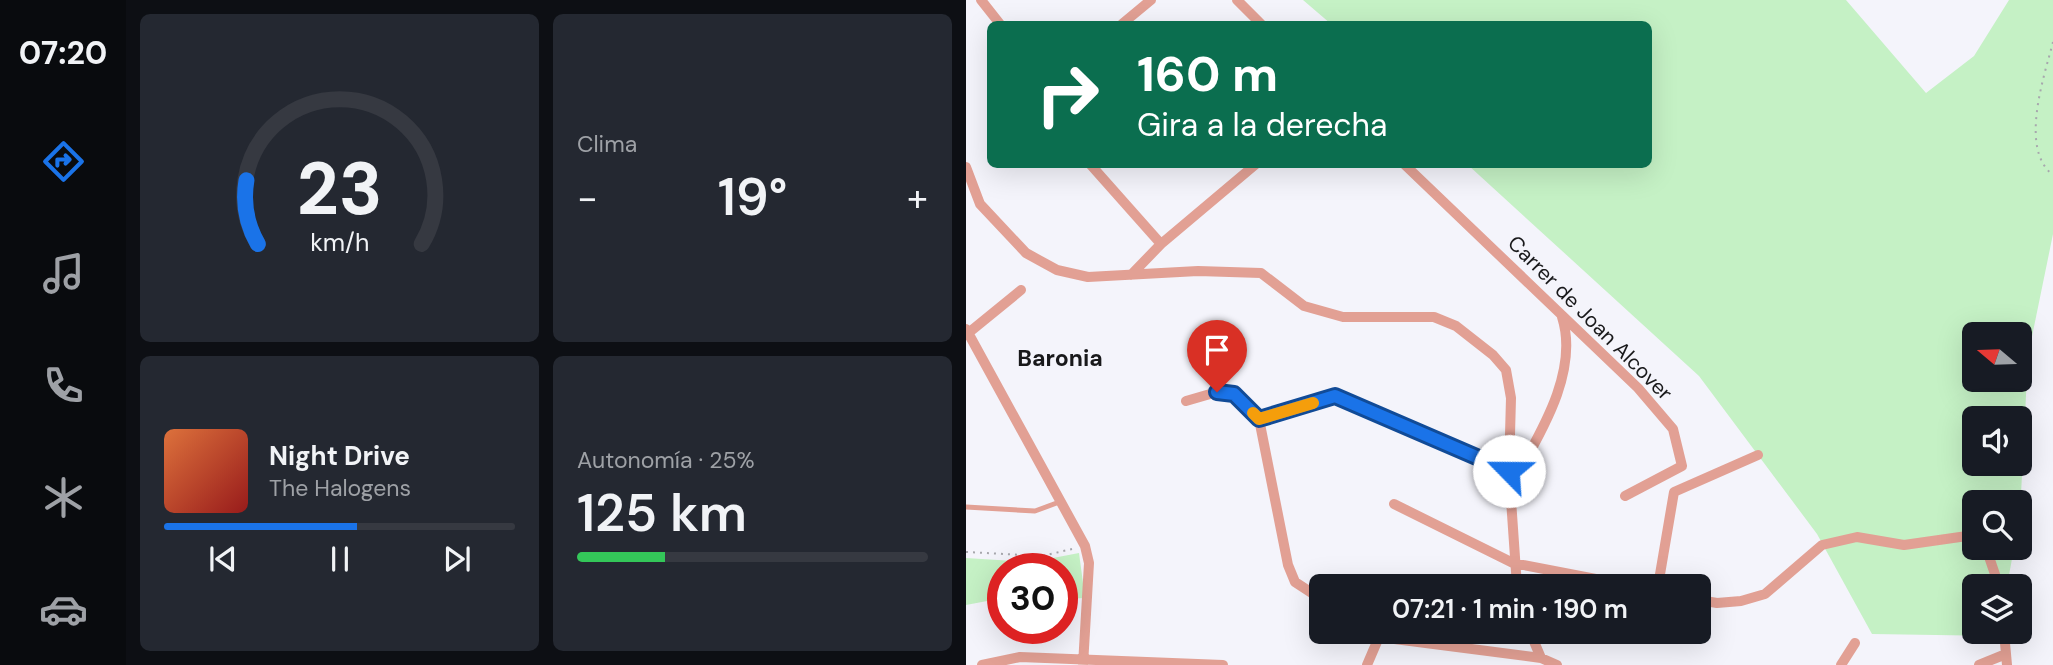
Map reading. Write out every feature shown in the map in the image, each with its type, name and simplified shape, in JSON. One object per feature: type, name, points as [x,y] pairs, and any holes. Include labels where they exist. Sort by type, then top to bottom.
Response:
[{"type":"street","points":[[981,0],[998,21]]},
{"type":"street","points":[[1126,21],[1152,0]]},
{"type":"street","points":[[1237,0],[1258,21]]},
{"type":"street","points":[[966,167],[980,204],[1026,253],[1057,270],[1088,277],[1198,271],[1261,273],[1304,306],[1343,317],[1434,317],[1456,326],[1493,355],[1506,370],[1511,397],[1509,471],[1515,574]]},
{"type":"street","points":[[1094,168],[1161,244]]},
{"type":"street","points":[[1131,275],[1161,244],[1251,168]]},
{"type":"street","name":"Carrer de Joan Alcover","points":[[1408,168],[1638,388],[1673,429],[1682,466],[1625,496]]},
{"type":"street","points":[[1021,290],[967,333],[1063,501],[1085,546],[1089,563],[1084,663]]},
{"type":"street","points":[[1259,419],[1335,396],[1509,471],[1522,466],[1554,402],[1563,368],[1566,331],[1561,314]]},
{"type":"street","points":[[1186,401],[1217,392],[1234,394],[1259,419],[1288,565],[1295,582],[1309,591]]},
{"type":"street","points":[[1660,574],[1674,492],[1758,455]]},
{"type":"street","points":[[1394,504],[1513,563],[1570,574]]},
{"type":"street","points":[[1711,602],[1741,601],[1765,594],[1822,545],[1857,537],[1905,545],[1962,537]]},
{"type":"street","points":[[1841,665],[1855,643]]},
{"type":"street","points":[[1367,665],[1373,644]]},
{"type":"street","points":[[1443,644],[1541,657],[1557,665]]},
{"type":"street","points":[[1535,644],[1541,657]]},
{"type":"street","points":[[1979,665],[2006,659]]},
{"type":"street","points":[[982,665],[1019,661],[1223,665]]},
{"type":"lane","points":[[966,507],[1035,511],[1063,501]]},
{"type":"path","points":[[2053,42],[2035,122],[2038,157],[2053,175]]},
{"type":"path","points":[[966,552],[1042,556],[1085,546]]},
{"type":"green space","points":[[1303,0],[1846,0],[1926,93],[1974,56],[2009,0],[2053,0],[2053,234],[2032,336],[2032,322],[1962,322],[1962,392],[2026,392],[2025,406],[1962,406],[1962,476],[2022,476],[2021,490],[1962,490],[1962,560],[2012,560],[2009,574],[1962,574],[1962,635],[1872,634],[1817,534],[1699,376],[1471,168],[1652,168],[1652,21],[1328,21]]},
{"type":"green space","points":[[1079,553],[1085,598],[1078,598]]},
{"type":"green space","points":[[966,558],[987,559],[987,601],[966,605]]},
{"type":"slow traffic","points":[[1253,413],[1259,419],[1313,403]]},
{"type":"district","name":"Baronia","points":[[1060,358]]},
{"type":"route","points":[[1217,392],[1234,394],[1259,419],[1335,396],[1509,471]]}]
